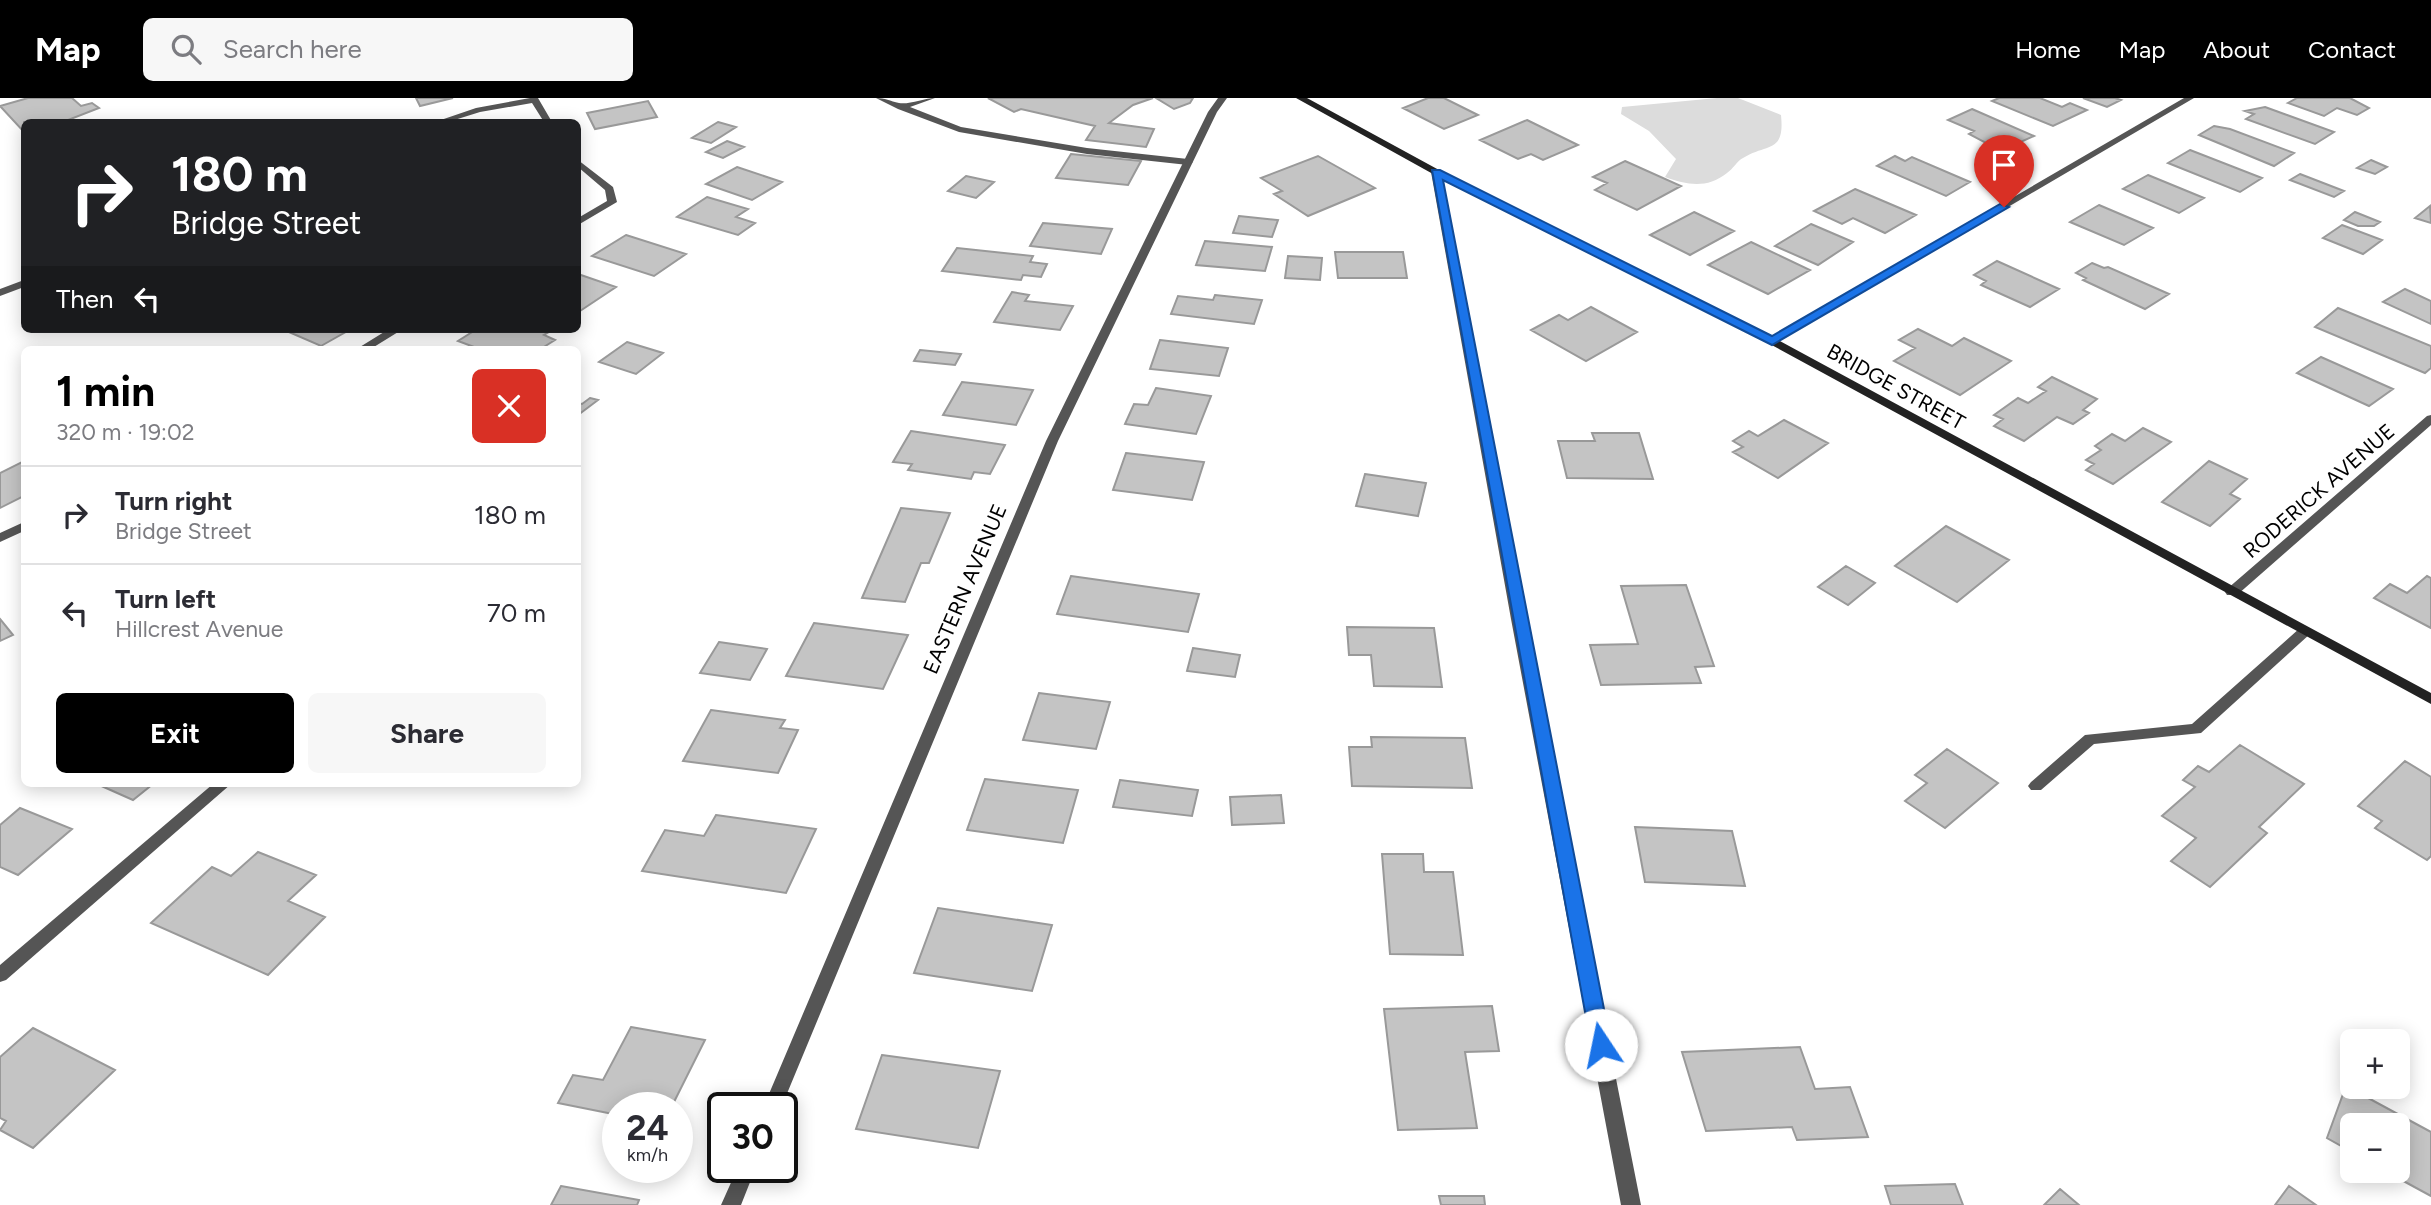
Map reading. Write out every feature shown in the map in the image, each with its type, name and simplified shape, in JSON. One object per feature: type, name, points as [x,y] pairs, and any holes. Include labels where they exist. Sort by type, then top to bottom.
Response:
[{"type":"main road","name":"BRIDGE STREET","points":[[1300,98],[1436,173],[1772,341],[2431,699]]},
{"type":"street","points":[[880,98],[959,129],[1087,151],[1188,162]]},
{"type":"street","points":[[901,107],[931,98]]},
{"type":"street","name":"EASTERN AVENUE","points":[[779,1092],[1052,441],[1188,162],[1223,98]]},
{"type":"street","points":[[1772,341],[2190,98]]},
{"type":"street","points":[[450,119],[534,99],[546,119]]},
{"type":"street","points":[[581,165],[610,189],[612,202],[581,220]]},
{"type":"street","points":[[1436,173],[1518,620],[1631,1205]]},
{"type":"street","points":[[0,293],[21,284]]},
{"type":"street","points":[[368,346],[390,333]]},
{"type":"street","name":"RODERICK AVENUE","points":[[2232,592],[2431,419]]},
{"type":"street","points":[[0,538],[21,528]]},
{"type":"street","points":[[2036,786],[2090,738],[2196,729],[2305,632]]},
{"type":"street","points":[[0,975],[219,787]]},
{"type":"street","points":[[731,1205],[740,1183]]},
{"type":"shaded area","points":[[1738,98],[1781,115],[1782,127],[1777,142],[1743,158],[1712,182],[1697,184],[1665,177],[1676,159],[1649,131],[1621,114],[1622,107]]},
{"type":"building","points":[[28,98],[72,98],[81,106],[92,103],[99,108],[71,119],[21,119],[21,129],[0,106]]},
{"type":"building","points":[[416,98],[453,98],[420,106]]},
{"type":"building","points":[[988,98],[1153,98],[1133,105],[1109,123],[1154,129],[1146,147],[1086,140],[1095,126],[1021,109],[1014,112]]},
{"type":"building","points":[[1156,98],[1193,98],[1190,103],[1174,109]]},
{"type":"building","points":[[1428,98],[1444,98],[1478,115],[1444,129],[1403,108]]},
{"type":"building","points":[[1999,98],[2040,98],[2062,107],[2070,103],[2087,110],[2053,126],[1992,101]]},
{"type":"building","points":[[2083,98],[2115,98],[2121,100],[2107,107]]},
{"type":"building","points":[[2297,98],[2350,98],[2369,108],[2357,115],[2337,108],[2324,116],[2288,103]]},
{"type":"building","points":[[648,101],[657,117],[595,129],[587,113]]},
{"type":"building","points":[[2265,107],[2334,132],[2315,144],[2246,119],[2254,114],[2245,111]]},
{"type":"building","points":[[1972,109],[2034,136],[2001,151],[1969,134],[1974,131],[1948,120]]},
{"type":"building","points":[[1527,120],[1578,145],[1543,160],[1531,154],[1518,159],[1480,140]]},
{"type":"building","points":[[718,122],[736,127],[711,143],[692,138]]},
{"type":"building","points":[[2214,126],[2230,129],[2294,153],[2274,166],[2199,135]]},
{"type":"building","points":[[727,141],[744,147],[723,158],[706,152]]},
{"type":"building","points":[[2190,150],[2262,178],[2240,192],[2168,163]]},
{"type":"building","points":[[1071,154],[1141,161],[1128,185],[1056,178]]},
{"type":"building","points":[[1318,156],[1375,188],[1308,216],[1274,194],[1282,191],[1261,178]]},
{"type":"building","points":[[1895,156],[1905,161],[1912,157],[1970,182],[1946,196],[1877,166]]},
{"type":"building","points":[[2371,160],[2387,167],[2375,174],[2357,168]]},
{"type":"building","points":[[1625,161],[1681,186],[1637,210],[1595,190],[1607,183],[1593,177]]},
{"type":"building","points":[[737,167],[782,182],[752,200],[706,184]]},
{"type":"building","points":[[2300,174],[2344,191],[2334,197],[2290,180]]},
{"type":"building","points":[[2148,175],[2204,198],[2179,213],[2123,189]]},
{"type":"building","points":[[966,176],[994,182],[976,198],[948,191]]},
{"type":"building","points":[[1855,189],[1916,215],[1885,233],[1853,218],[1842,224],[1814,211]]},
{"type":"building","points":[[707,197],[748,209],[736,217],[755,223],[738,235],[677,217]]},
{"type":"building","points":[[2099,205],[2153,228],[2124,245],[2070,222]]},
{"type":"building","points":[[2430,206],[2431,223],[2415,218]]},
{"type":"building","points":[[1694,212],[1734,231],[1690,255],[1650,235]]},
{"type":"building","points":[[2355,212],[2380,222],[2374,226],[2358,226],[2344,220]]},
{"type":"building","points":[[1239,216],[1278,220],[1272,237],[1233,233]]},
{"type":"building","points":[[1043,223],[1112,229],[1101,254],[1030,246]]},
{"type":"building","points":[[1811,224],[1853,242],[1818,265],[1775,246]]},
{"type":"building","points":[[2342,225],[2382,240],[2363,254],[2323,238]]},
{"type":"building","points":[[626,235],[686,254],[654,276],[592,256]]},
{"type":"building","points":[[1205,241],[1272,247],[1265,271],[1196,265]]},
{"type":"building","points":[[1751,242],[1810,270],[1768,294],[1708,265]]},
{"type":"building","points":[[957,248],[1033,256],[1030,262],[1047,264],[1041,277],[1023,275],[1021,280],[942,271]]},
{"type":"building","points":[[1335,252],[1403,252],[1407,278],[1338,278]]},
{"type":"building","points":[[1288,256],[1322,258],[1320,280],[1285,278]]},
{"type":"building","points":[[1997,261],[2059,289],[2030,307],[1981,285],[1986,281],[1974,275]]},
{"type":"building","points":[[2092,263],[2108,267],[2169,294],[2145,309],[2083,280],[2086,278],[2076,273]]},
{"type":"building","points":[[581,275],[616,287],[581,310]]},
{"type":"building","points":[[2405,289],[2431,301],[2431,324],[2383,302]]},
{"type":"building","points":[[1012,292],[1029,295],[1025,301],[1073,306],[1060,330],[994,322]]},
{"type":"building","points":[[1215,295],[1262,300],[1254,324],[1171,314],[1178,296],[1213,300]]},
{"type":"building","points":[[1591,307],[1637,332],[1586,361],[1531,330],[1559,315],[1568,320]]},
{"type":"building","points":[[2338,308],[2431,346],[2431,368],[2425,373],[2315,327]]},
{"type":"building","points":[[1918,329],[1952,346],[1964,338],[2011,361],[1960,395],[1894,361],[1915,348],[1899,340]]},
{"type":"building","points":[[291,333],[344,333],[321,346]]},
{"type":"building","points":[[471,333],[547,333],[544,335],[555,340],[545,346],[471,346],[458,341]]},
{"type":"building","points":[[1160,340],[1228,348],[1219,376],[1150,369]]},
{"type":"building","points":[[627,342],[663,353],[636,374],[599,362]]},
{"type":"building","points":[[920,350],[961,354],[955,365],[914,361]]},
{"type":"building","points":[[2321,357],[2393,389],[2369,406],[2297,373]]},
{"type":"building","points":[[2052,377],[2097,399],[2083,410],[2089,413],[2073,424],[2057,417],[2024,441],[1994,426],[2003,419],[1994,415],[2018,398],[2028,403],[2046,391],[2038,387]]},
{"type":"building","points":[[962,382],[1033,390],[1016,425],[943,415]]},
{"type":"building","points":[[1156,388],[1211,396],[1196,434],[1125,424],[1134,404],[1148,405]]},
{"type":"building","points":[[590,398],[598,400],[581,413],[582,404]]},
{"type":"building","points":[[1784,420],[1828,443],[1778,478],[1733,452],[1743,447],[1733,441],[1749,431],[1758,436]]},
{"type":"building","points":[[2143,428],[2171,442],[2113,484],[2086,470],[2094,464],[2086,460],[2101,450],[2095,446],[2112,434],[2125,441]]},
{"type":"building","points":[[911,431],[1005,445],[990,474],[974,472],[971,479],[908,470],[912,464],[893,462]]},
{"type":"building","points":[[1592,433],[1639,433],[1653,479],[1567,478],[1558,441],[1595,441]]},
{"type":"building","points":[[1126,453],[1204,462],[1192,500],[1113,490]]},
{"type":"building","points":[[2209,461],[2247,479],[2230,494],[2240,499],[2210,526],[2162,502]]},
{"type":"building","points":[[21,462],[21,498],[0,508],[0,473]]},
{"type":"building","points":[[1365,474],[1426,483],[1418,516],[1356,506]]},
{"type":"building","points":[[901,508],[950,513],[929,563],[921,563],[905,602],[862,598]]},
{"type":"building","points":[[1946,526],[2009,560],[1957,602],[1895,566]]},
{"type":"building","points":[[1846,566],[1875,583],[1848,605],[1818,587]]},
{"type":"building","points":[[1071,576],[1199,594],[1188,632],[1057,614]]},
{"type":"building","points":[[2427,576],[2431,578],[2431,628],[2374,598],[2390,584],[2407,593]]},
{"type":"building","points":[[1686,585],[1714,666],[1695,667],[1701,683],[1601,685],[1590,645],[1638,644],[1621,586]]},
{"type":"building","points":[[0,619],[13,635],[0,641]]},
{"type":"building","points":[[814,623],[908,635],[883,689],[786,676]]},
{"type":"building","points":[[1347,627],[1434,628],[1442,687],[1374,686],[1371,655],[1349,655]]},
{"type":"building","points":[[719,642],[767,649],[750,680],[700,673]]},
{"type":"building","points":[[1193,648],[1240,655],[1235,677],[1187,671]]},
{"type":"building","points":[[1039,693],[1110,702],[1096,749],[1023,740]]},
{"type":"building","points":[[711,710],[785,720],[780,728],[798,730],[778,773],[683,761]]},
{"type":"building","points":[[1371,737],[1465,738],[1472,788],[1352,786],[1349,747],[1372,747]]},
{"type":"building","points":[[2240,745],[2304,784],[2259,827],[2267,833],[2210,887],[2171,861],[2196,838],[2162,816],[2195,787],[2183,780],[2198,766],[2209,772]]},
{"type":"building","points":[[1947,749],[1998,783],[1945,828],[1905,801],[1927,783],[1915,775]]},
{"type":"building","points":[[2405,761],[2431,777],[2431,856],[2427,860],[2375,828],[2382,821],[2358,806]]},
{"type":"building","points":[[985,779],[1078,790],[1063,843],[967,830]]},
{"type":"building","points":[[1120,780],[1198,790],[1192,816],[1113,807]]},
{"type":"building","points":[[104,787],[149,787],[133,800]]},
{"type":"building","points":[[1281,795],[1284,823],[1232,825],[1230,797]]},
{"type":"building","points":[[20,808],[72,829],[18,875],[0,867],[0,825]]},
{"type":"building","points":[[716,815],[816,829],[786,893],[642,871],[665,830],[704,836]]},
{"type":"building","points":[[1635,827],[1732,831],[1745,886],[1645,882]]},
{"type":"building","points":[[258,852],[316,875],[288,901],[325,917],[268,975],[151,923],[212,867],[231,876]]},
{"type":"building","points":[[1382,854],[1423,854],[1424,872],[1453,872],[1463,955],[1390,954]]},
{"type":"building","points":[[938,908],[1052,925],[1032,991],[914,973]]},
{"type":"building","points":[[1492,1006],[1499,1051],[1465,1052],[1477,1128],[1398,1130],[1384,1009]]},
{"type":"building","points":[[631,1027],[705,1040],[679,1092],[602,1092],[602,1112],[558,1103],[573,1075],[603,1080]]},
{"type":"building","points":[[33,1028],[115,1070],[33,1148],[0,1130],[6,1121],[0,1118],[0,1057]]},
{"type":"building","points":[[1800,1047],[1815,1089],[1850,1087],[1868,1137],[1797,1140],[1792,1127],[1706,1131],[1682,1052]]},
{"type":"building","points":[[882,1055],[1000,1071],[978,1148],[856,1129]]},
{"type":"building","points":[[2341,1099],[2370,1099],[2396,1113],[2340,1113],[2340,1145],[2327,1138]]},
{"type":"building","points":[[2410,1121],[2431,1132],[2431,1196],[2407,1183],[2410,1183]]},
{"type":"building","points":[[1955,1184],[1963,1205],[1891,1205],[1885,1186]]},
{"type":"building","points":[[561,1186],[639,1200],[637,1205],[551,1205]]},
{"type":"building","points":[[2289,1186],[2316,1205],[2275,1205]]},
{"type":"building","points":[[2060,1189],[2079,1205],[2044,1205]]},
{"type":"building","points":[[1439,1196],[1484,1196],[1485,1205],[1441,1205]]},
{"type":"route","points":[[1601,1045],[1518,620],[1436,173],[1772,341],[2004,207]]}]
